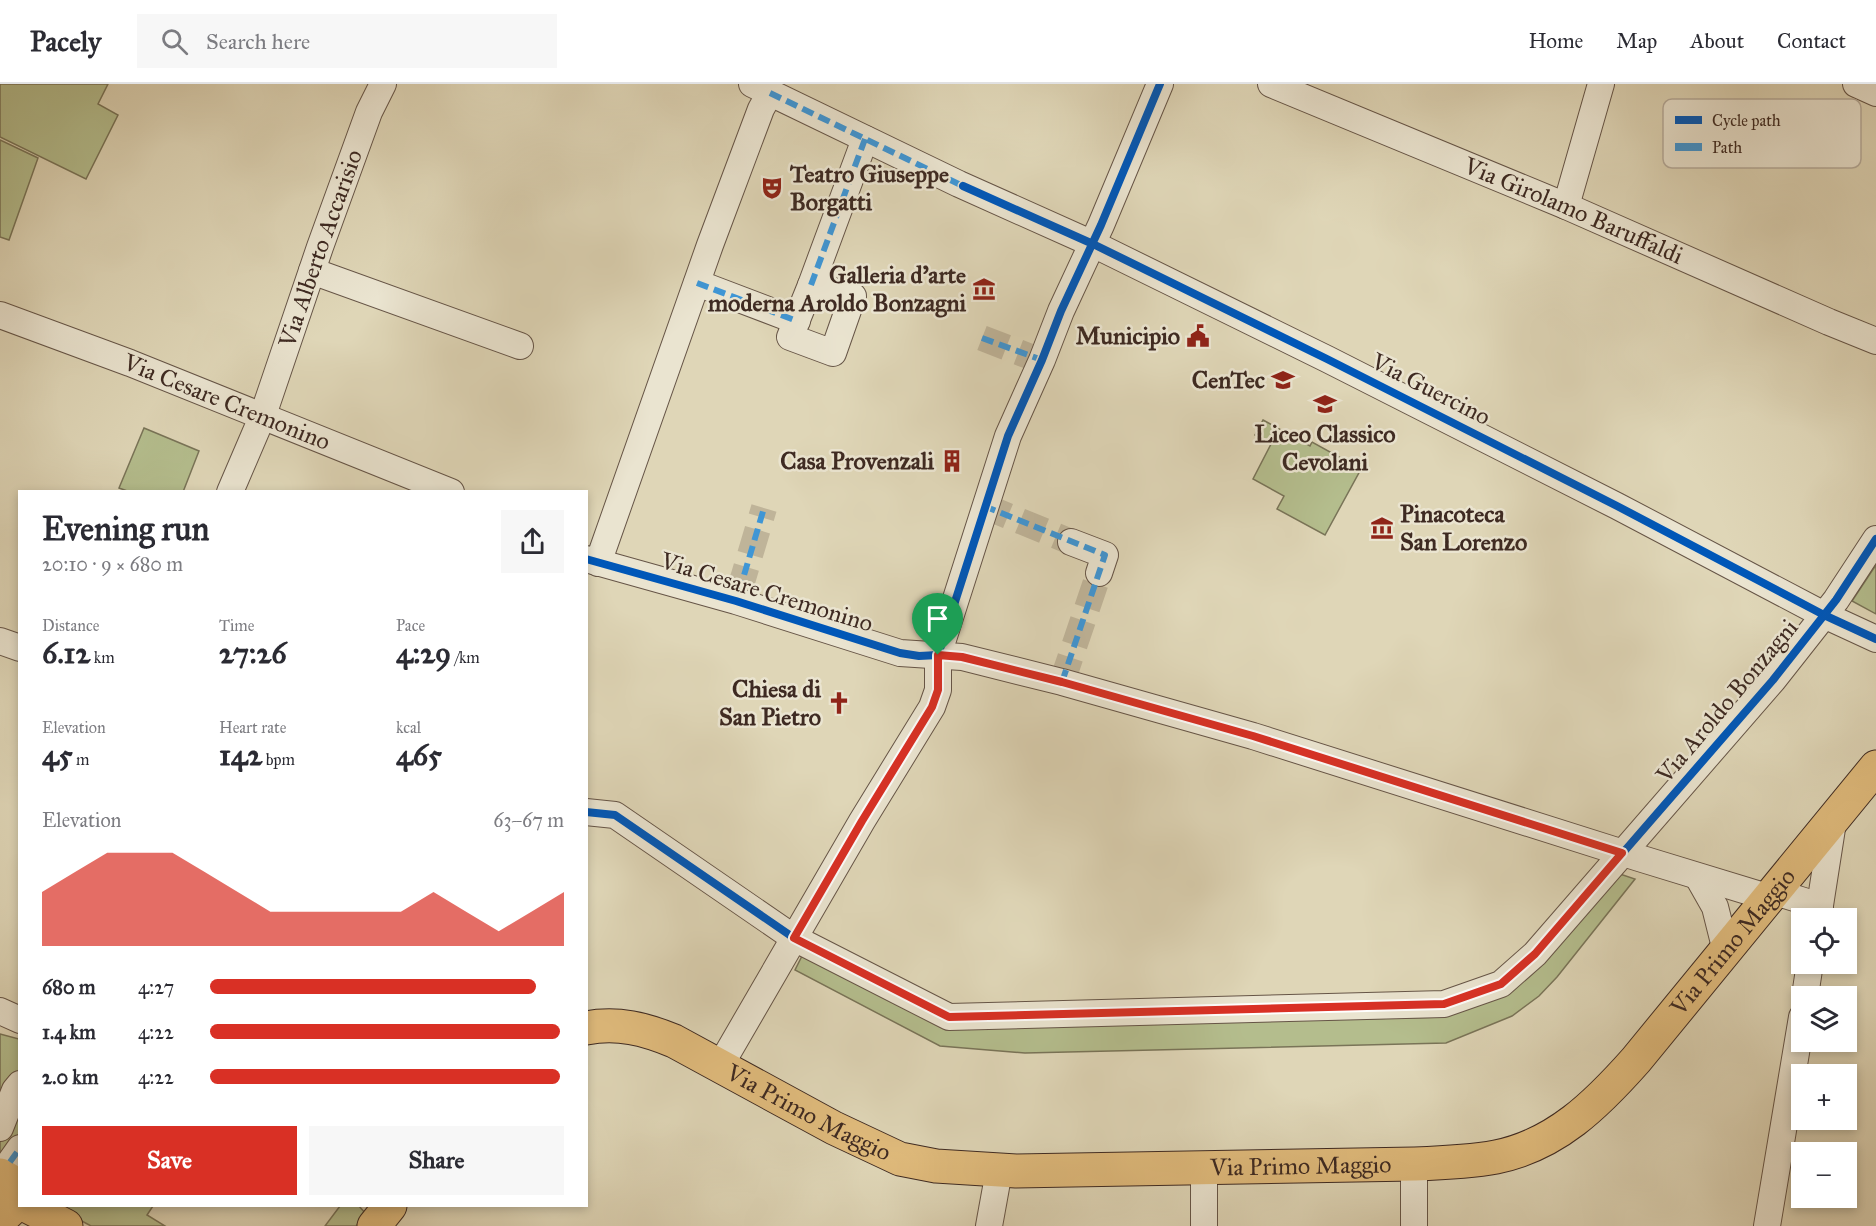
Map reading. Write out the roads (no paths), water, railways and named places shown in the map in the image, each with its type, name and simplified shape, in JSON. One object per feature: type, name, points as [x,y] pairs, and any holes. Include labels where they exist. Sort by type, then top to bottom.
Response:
[{"type":"main road","name":"Via Primo Maggio","points":[[588,1028],[608,1025],[640,1028],[674,1041],[834,1128],[900,1159],[936,1166],[999,1171],[1204,1168],[1414,1164],[1459,1162],[1495,1157],[1525,1149],[1557,1134],[1589,1109],[1620,1079],[1876,767]]},
{"type":"main road","points":[[41,1207],[66,1226]]},
{"type":"main road","points":[[374,1226],[389,1207]]},
{"type":"street","name":"Via Alberto Accarisio","points":[[232,490],[263,415],[369,112],[383,84]]},
{"type":"street","points":[[720,1066],[932,707],[938,690],[938,655],[1008,436],[1037,358],[1093,244],[1160,84]]},
{"type":"street","name":"Via Girolamo Baruffaldi","points":[[1271,84],[1566,206],[1876,341]]},
{"type":"street","points":[[1566,206],[1601,84]]},
{"type":"street","points":[[1856,84],[1876,93]]},
{"type":"street","points":[[592,561],[761,109],[761,88]]},
{"type":"street","name":"Via Guercino","points":[[761,88],[959,184],[1093,244],[1409,400],[1824,615],[1876,639]]},
{"type":"street","points":[[811,285],[853,296],[832,353],[790,337],[865,139]]},
{"type":"street","points":[[312,271],[520,346]]},
{"type":"street","points":[[697,283],[797,321]]},
{"type":"street","name":"Via Cesare Cremonino","points":[[2,323],[130,363],[446,490]]},
{"type":"street","name":"Via Aroldo Bonzagni","points":[[588,812],[615,815],[794,938],[949,1017],[1444,1004],[1501,984],[1535,954],[1773,680],[1824,615],[1876,539]]},
{"type":"street","points":[[1071,542],[1105,555],[1099,573]]},
{"type":"street","name":"Via Cesare Cremonino","points":[[592,561],[736,601],[900,653],[962,657],[1062,682],[1253,736],[1698,877],[1772,895],[1808,908]]},
{"type":"street","points":[[0,640],[18,647]]},
{"type":"street","points":[[1820,908],[1833,822]]},
{"type":"street","points":[[1698,877],[1715,907],[1726,951]]},
{"type":"street","points":[[0,1011],[18,1019]]},
{"type":"street","points":[[1767,1226],[1796,1052]]},
{"type":"street","points":[[0,1128],[18,1086]]},
{"type":"street","points":[[1414,1164],[1414,1226]]},
{"type":"street","points":[[1204,1168],[1204,1226]]},
{"type":"street","points":[[989,1226],[999,1171]]},
{"type":"tunnel","points":[[982,338],[1031,357]]},
{"type":"tunnel","points":[[984,506],[1071,542]]},
{"type":"tunnel","points":[[739,592],[764,508]]},
{"type":"tunnel","points":[[1062,682],[1099,573]]},
{"type":"place","name":"Teatro Giuseppe Borgatti","points":[[772,188]]},
{"type":"place","name":"Galleria d'arte moderna Aroldo Bonzagni","points":[[984,289]]},
{"type":"place","name":"Municipio","points":[[1198,336]]},
{"type":"place","name":"CenTec","points":[[1283,380]]},
{"type":"place","name":"Liceo Classico Cevolani","points":[[1325,404]]},
{"type":"place","name":"Casa Provenzali","points":[[952,461]]},
{"type":"place","name":"Pinacoteca San Lorenzo","points":[[1382,528]]},
{"type":"place","name":"Chiesa di San Pietro","points":[[839,703]]}]
